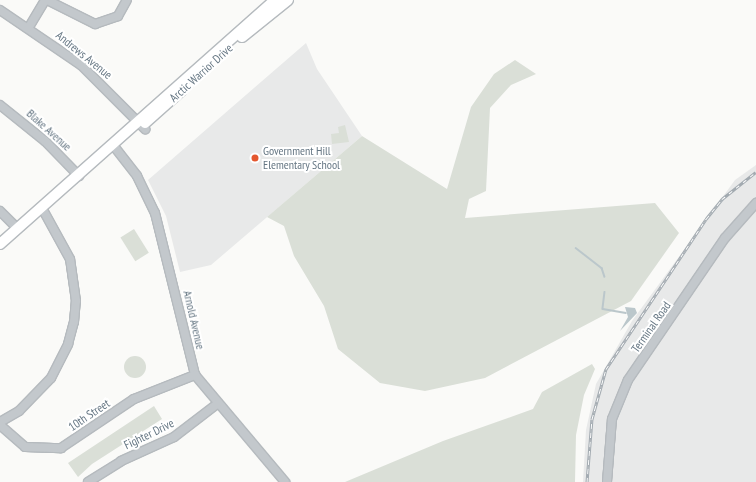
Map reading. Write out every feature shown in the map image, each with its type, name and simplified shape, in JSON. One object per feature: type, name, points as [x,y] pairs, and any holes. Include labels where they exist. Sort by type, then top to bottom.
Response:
[{"type":"main road","name":"Arctic Warrior Drive","points":[[142,125],[275,0]]},
{"type":"main road","name":"Arctic Warrior Drive","points":[[0,244],[114,145],[142,125],[288,0]]},
{"type":"street","points":[[29,27],[46,0],[95,24],[118,16],[127,0]]},
{"type":"street","name":"Andrews Avenue","points":[[0,10],[29,27],[81,65],[142,125]]},
{"type":"street","name":"Blake Avenue","points":[[0,105],[45,141],[79,176]]},
{"type":"street","name":"Arnold Avenue","points":[[114,145],[137,176],[155,213],[195,375],[217,404],[285,482]]},
{"type":"street","name":"Terminal Road","points":[[607,482],[612,419],[628,380],[729,234],[756,203]]},
{"type":"street","points":[[0,422],[19,411],[51,378],[68,344],[74,322],[76,301],[70,259],[42,208]]},
{"type":"street","points":[[0,211],[18,229]]},
{"type":"street","name":"10th Street","points":[[0,425],[25,447],[61,448],[134,399],[195,375]]},
{"type":"street","name":"Fighter Drive","points":[[88,482],[174,437],[217,404]]},
{"type":"shaded area","name":"Government Hill Elementary School","points":[[306,43],[317,69],[362,136],[211,265],[180,272],[166,216],[148,180]]},
{"type":"shaded area","points":[[515,60],[536,74],[511,85],[490,108],[486,191],[469,199],[465,218],[655,203],[679,233],[631,301],[485,378],[425,391],[380,383],[338,349],[324,306],[294,256],[284,226],[267,217],[362,136],[447,189],[471,107],[494,74]]},
{"type":"shaded area","points":[[345,125],[349,142],[332,144],[331,134],[339,133],[338,127]]},
{"type":"shaded area","points":[[756,165],[756,482],[583,482],[586,430],[596,384],[632,321],[735,180]]},
{"type":"shaded area","points":[[134,229],[149,253],[135,261],[120,237]]},
{"type":"shaded area","points":[[625,307],[635,308],[637,313],[620,331],[628,317]]},
{"type":"shaded area","points":[[135,356],[143,359],[146,367],[143,375],[135,378],[127,375],[124,367],[127,359]]},
{"type":"shaded area","points":[[592,364],[595,369],[584,395],[576,435],[575,482],[345,482],[443,441],[533,409],[542,392]]},
{"type":"shaded area","points":[[154,406],[162,419],[92,464],[78,477],[68,463]]},
{"type":"waterway","points":[[576,248],[602,268],[605,277]]},
{"type":"waterway","points":[[605,292],[603,309],[626,313]]},
{"type":"railway","points":[[587,482],[592,419],[606,369],[706,219],[722,199],[756,172]]},
{"type":"place","name":"Government Hill Elementary School","points":[[255,158]]}]
